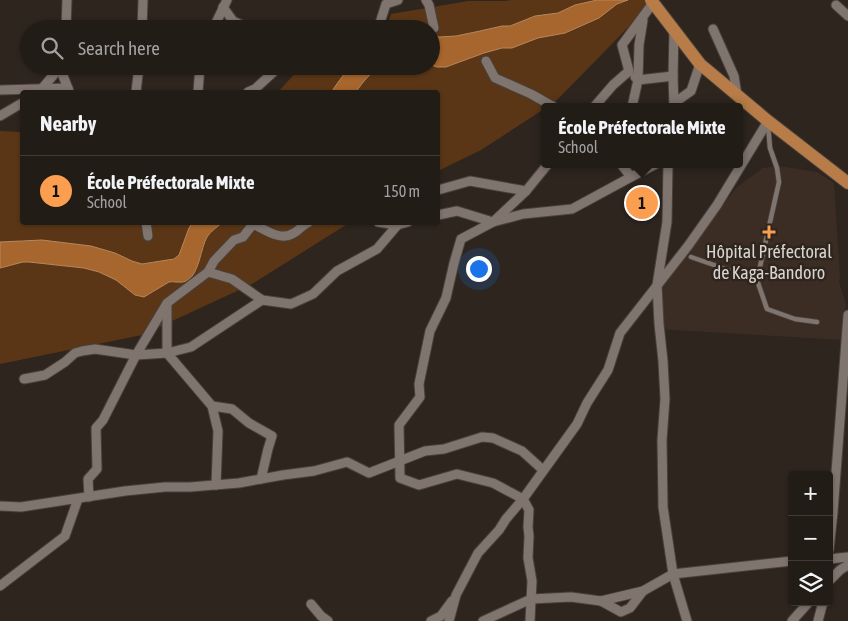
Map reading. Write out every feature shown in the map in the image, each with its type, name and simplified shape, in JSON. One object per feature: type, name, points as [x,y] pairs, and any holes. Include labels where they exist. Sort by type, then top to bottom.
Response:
[{"type":"main road","points":[[652,1],[700,64],[768,122],[847,180]]},
{"type":"street","points":[[66,20],[67,0]]},
{"type":"street","points":[[142,20],[143,0]]},
{"type":"street","points":[[381,20],[386,4],[398,0]]},
{"type":"street","points":[[638,80],[629,71],[622,45],[643,17],[652,1]]},
{"type":"street","points":[[429,2],[432,20]]},
{"type":"street","points":[[217,20],[225,4]]},
{"type":"street","points":[[225,4],[233,20]]},
{"type":"street","points":[[836,5],[848,16]]},
{"type":"street","points":[[633,103],[638,80],[639,44],[643,17]]},
{"type":"street","points":[[713,29],[734,76],[737,95]]},
{"type":"street","points":[[674,30],[674,103]]},
{"type":"street","points":[[486,61],[495,78],[547,103]]},
{"type":"street","points":[[676,103],[691,91],[700,64]]},
{"type":"street","points":[[597,103],[613,85],[629,71]]},
{"type":"street","points":[[40,90],[53,75]]},
{"type":"street","points":[[0,90],[68,90],[63,75]]},
{"type":"street","points":[[136,90],[138,75]]},
{"type":"street","points":[[198,90],[199,75]]},
{"type":"street","points":[[253,90],[270,75]]},
{"type":"street","points":[[638,80],[673,76]]},
{"type":"street","points":[[0,116],[20,104]]},
{"type":"street","points":[[743,163],[768,122]]},
{"type":"street","points":[[493,222],[526,191],[545,168]]},
{"type":"street","points":[[624,168],[631,177]]},
{"type":"street","points":[[530,621],[532,581],[528,558],[529,510],[523,499],[493,483],[457,474],[419,485],[400,478],[399,425],[420,397],[419,384],[430,331],[446,298],[461,239],[493,222],[523,214],[572,209],[648,168]]},
{"type":"street","points":[[668,168],[667,222],[657,285],[658,324],[663,361],[665,399],[662,440],[663,507],[673,574],[688,621]]},
{"type":"street","points":[[431,621],[446,618],[478,553],[523,499],[577,424],[587,403],[608,370],[620,333],[688,246],[717,205],[740,168]]},
{"type":"street","points":[[440,189],[470,181],[526,191]]},
{"type":"street","points":[[440,215],[457,211],[493,222]]},
{"type":"street","points":[[146,225],[148,236]]},
{"type":"street","points":[[89,497],[88,479],[97,468],[96,428],[103,420],[136,355],[167,303],[208,272],[214,261],[234,240],[243,237],[252,225]]},
{"type":"street","points":[[255,225],[280,237],[292,235],[303,225]]},
{"type":"street","points":[[208,272],[232,278],[262,300],[291,304],[313,294],[337,271],[377,248],[397,225]]},
{"type":"street","points":[[24,379],[45,375],[75,353],[82,351],[95,349],[136,355],[167,354],[191,347],[262,300]]},
{"type":"street","points":[[167,303],[167,354],[212,406],[218,431],[216,485]]},
{"type":"street","points":[[833,516],[848,315]]},
{"type":"street","points":[[212,406],[232,409],[250,423],[272,436],[261,479]]},
{"type":"street","points":[[0,506],[22,507],[125,491],[165,487],[239,483],[314,471],[347,462],[369,473],[425,451],[444,449],[482,437],[493,438],[522,451],[543,470]]},
{"type":"street","points":[[0,586],[65,536],[78,499]]},
{"type":"street","points":[[833,559],[848,557]]},
{"type":"street","points":[[601,601],[642,591],[673,574],[788,561]]},
{"type":"street","points":[[833,577],[848,565]]},
{"type":"street","points":[[483,621],[531,599],[571,597],[601,601],[621,612],[630,608],[642,591]]},
{"type":"street","points":[[311,604],[328,621]]},
{"type":"street","points":[[792,621],[805,606]]},
{"type":"street","points":[[818,621],[822,606]]},
{"type":"lane","points":[[768,122],[770,148],[777,168],[778,182],[757,280],[767,309],[795,319],[817,322]]},
{"type":"lane","points":[[691,257],[757,280]]},
{"type":"shaded area","points":[[597,0],[575,5],[558,13],[535,16],[510,26],[456,36],[440,37],[440,20],[389,20],[391,14],[468,1]]},
{"type":"shaded area","points":[[597,0],[628,0],[617,4],[599,18],[565,33],[538,38],[512,48],[502,48],[446,67],[440,67],[440,37],[456,36],[510,26],[535,16],[558,13],[575,5]]},
{"type":"shaded area","points":[[628,0],[660,0],[652,3],[558,99],[552,103],[541,103],[541,111],[481,150],[440,170],[440,90],[358,90],[369,75],[440,75],[440,67],[446,67],[502,48],[512,48],[538,38],[565,33],[599,18],[617,4]]},
{"type":"shaded area","points":[[293,75],[343,75],[333,90],[280,90]]},
{"type":"shaded area","points":[[343,75],[370,75],[357,90],[333,90]]},
{"type":"shaded area","points":[[0,131],[20,132],[20,225],[191,225],[180,255],[174,259],[142,264],[115,253],[22,240],[0,242]]},
{"type":"shaded area","name":"Hôpital Préfectoral de Kaga-Bandoro","points":[[779,166],[817,172],[834,183],[839,282],[846,304],[842,340],[657,329],[661,285],[737,187],[763,168]]},
{"type":"shaded area","points":[[191,225],[220,225],[207,237],[192,277],[183,282],[169,282],[144,297],[135,295],[116,280],[99,272],[84,268],[23,262],[0,268],[0,242],[42,240],[91,246],[142,264],[174,259],[179,255]]},
{"type":"shaded area","points":[[219,225],[346,225],[252,284],[142,335],[0,364],[0,268],[29,262],[84,268],[99,272],[116,280],[131,292],[140,296],[148,295],[169,282],[187,281],[196,270],[207,238],[212,230]]},
{"type":"place","name":"École Préfectorale Mixte","points":[[642,203]]},
{"type":"place","name":"Hôpital Préfectoral de Kaga-Bandoro","points":[[769,232]]}]
